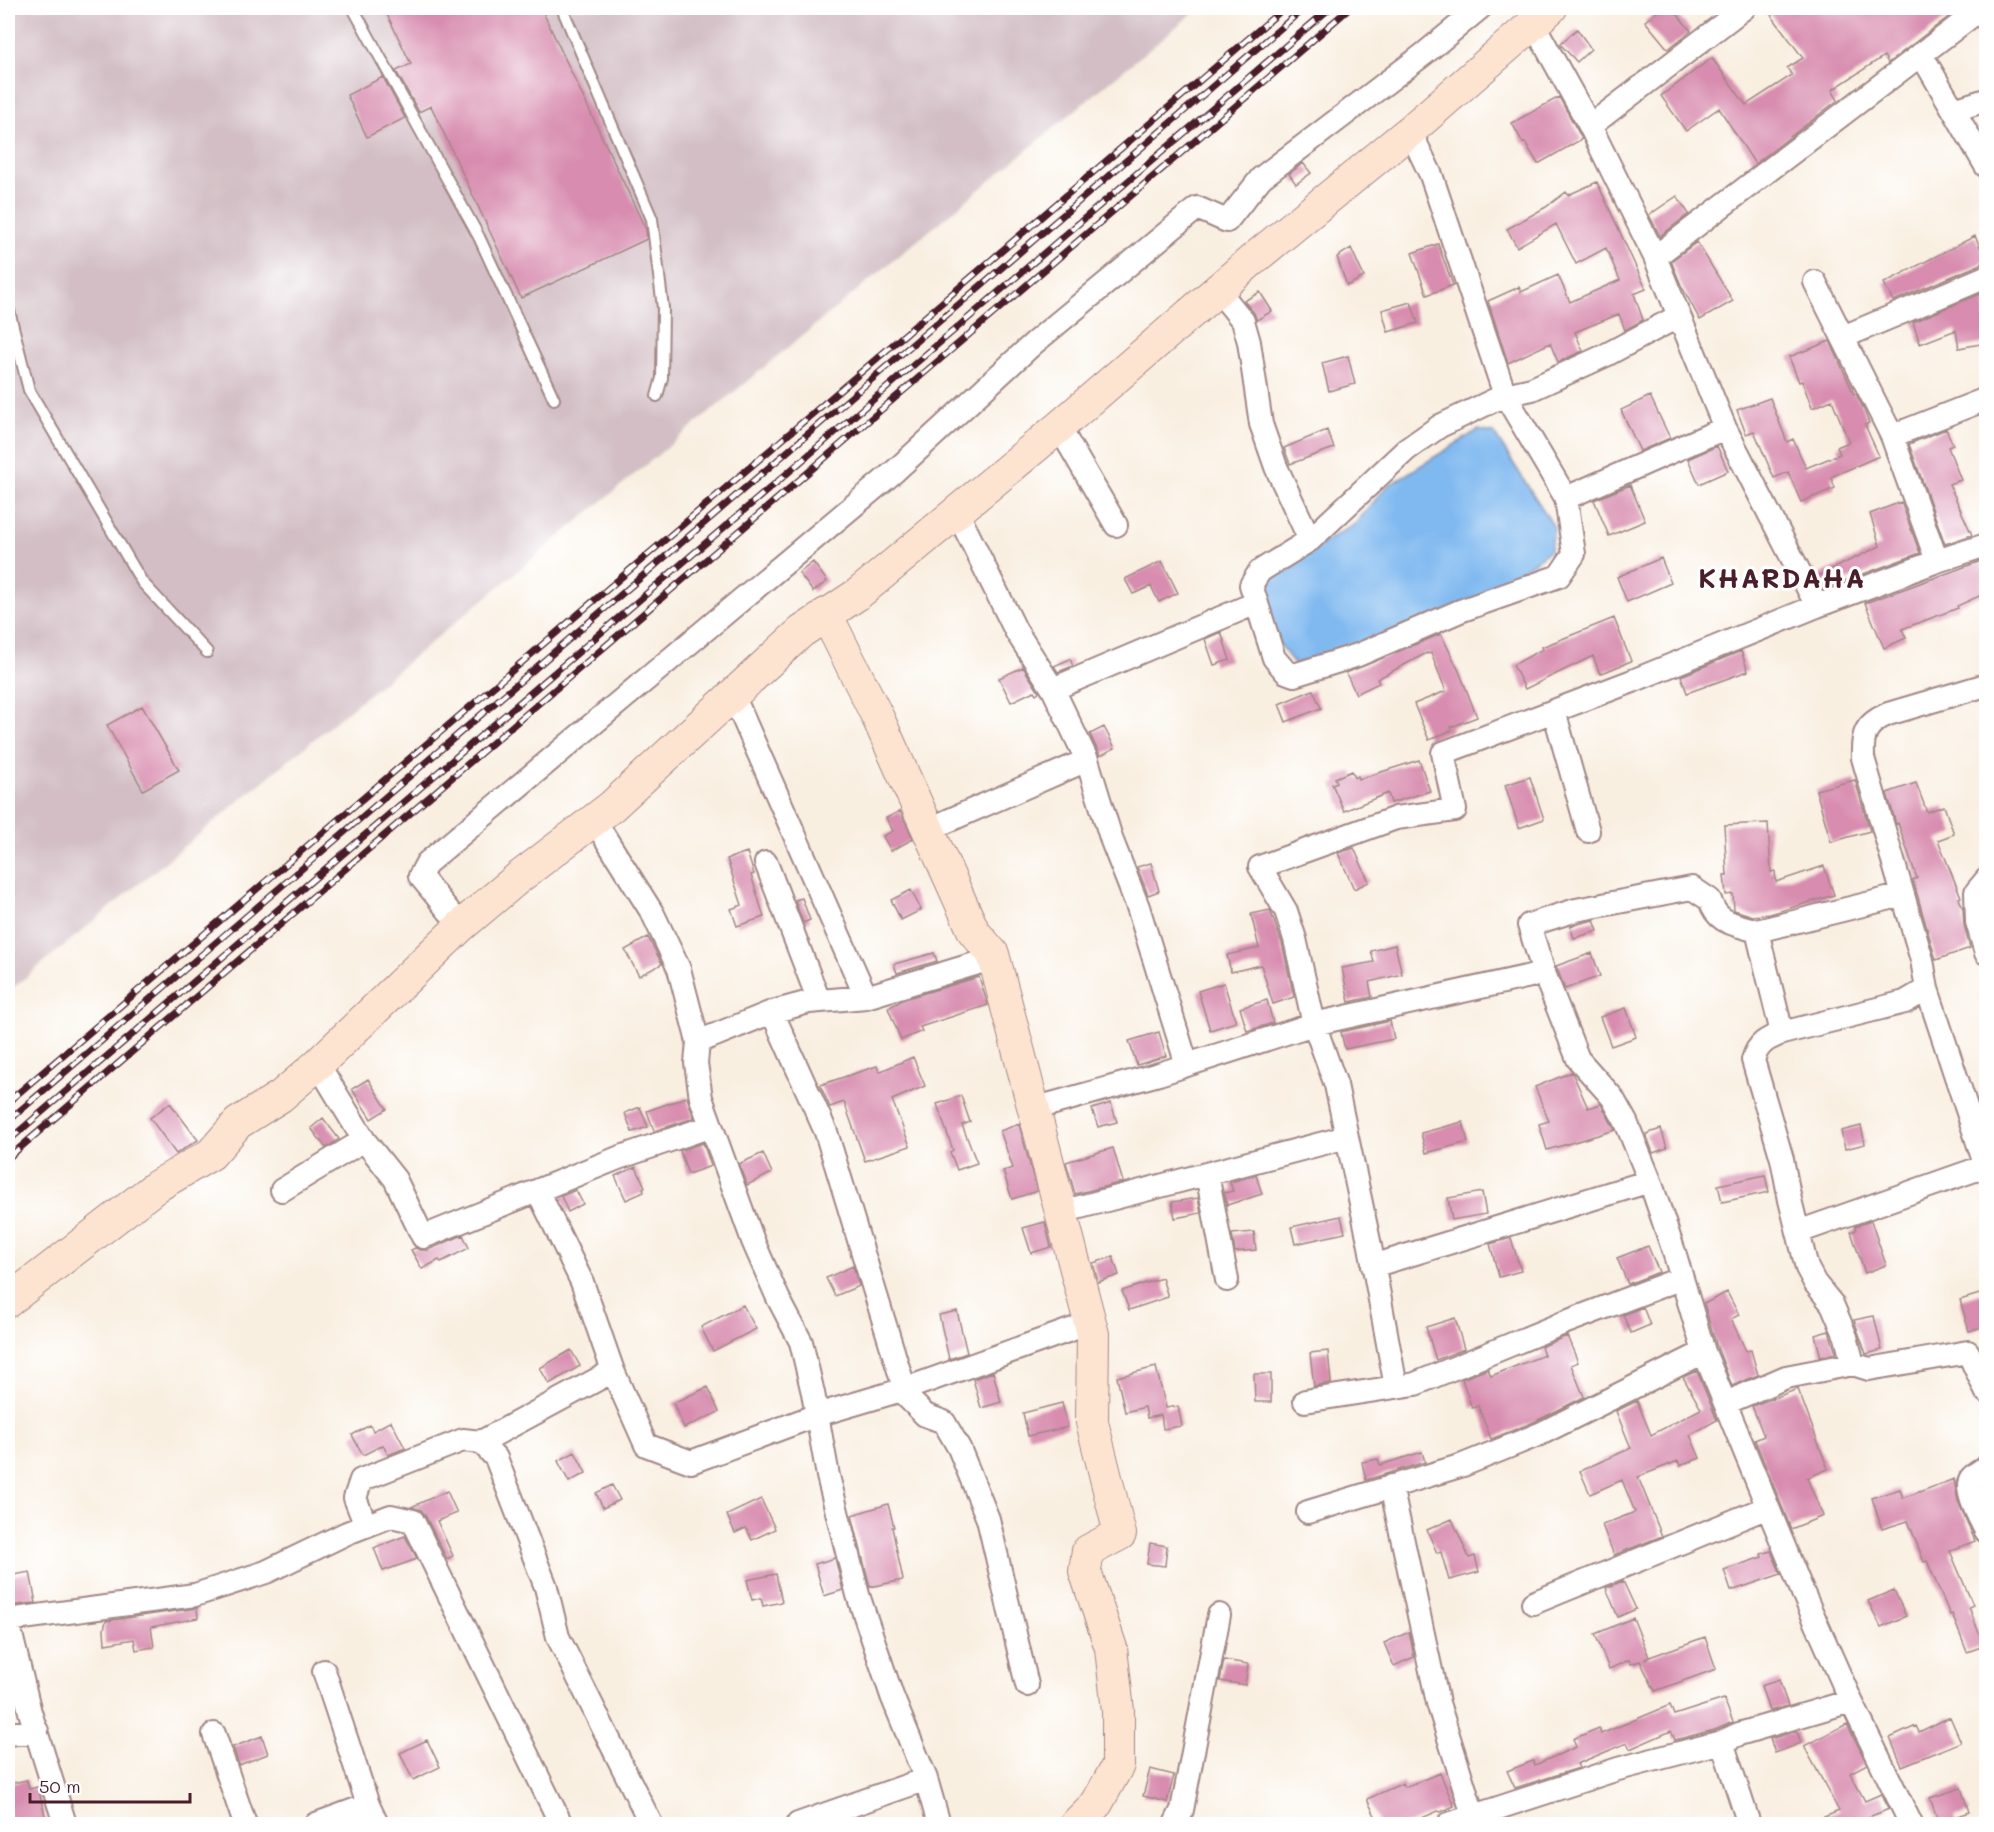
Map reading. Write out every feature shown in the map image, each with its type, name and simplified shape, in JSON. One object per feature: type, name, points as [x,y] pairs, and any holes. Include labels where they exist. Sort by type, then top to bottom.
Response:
[{"type":"street","points":[[461,926],[420,876],[427,863],[886,479],[1034,343],[1197,208],[1227,221],[1261,178],[1424,54],[1480,8]]},
{"type":"street","points":[[1590,126],[1744,8]]},
{"type":"street","points":[[1654,257],[1982,8]]},
{"type":"street","points":[[8,1301],[157,1186],[211,1154],[238,1122],[281,1096],[318,1064],[461,926],[518,878],[611,807],[801,632],[858,594],[957,512],[1218,290],[1410,131],[1542,15],[1590,126],[1654,257],[1725,428],[1817,606]]},
{"type":"street","points":[[1921,54],[1986,166]]},
{"type":"street","points":[[1954,110],[1986,100]]},
{"type":"street","points":[[1410,131],[1431,175],[1505,395],[1566,498],[1574,554],[1558,576],[1460,611],[1358,656],[1294,675],[1286,672],[1274,658],[1251,585],[1260,571],[1310,540],[1406,450],[1440,426],[1505,395],[1532,389],[1606,355],[1679,316]]},
{"type":"street","points":[[1843,337],[1986,277]]},
{"type":"street","points":[[1815,282],[1892,436],[1937,561]]},
{"type":"street","points":[[1218,290],[1243,321],[1249,342],[1261,424],[1276,467],[1310,540]]},
{"type":"street","points":[[1892,436],[1986,399]]},
{"type":"street","points":[[1059,427],[1116,525]]},
{"type":"street","points":[[1566,498],[1725,428]]},
{"type":"street","points":[[957,512],[1016,631],[1053,689],[1087,760],[1112,842],[1138,907],[1187,1065]]},
{"type":"street","points":[[1396,1387],[1336,1085],[1314,1024],[1295,939],[1286,911],[1260,867],[1395,818],[1455,810],[1443,753],[1630,682],[1817,606],[1986,545]]},
{"type":"street","points":[[1053,689],[1256,603]]},
{"type":"street","points":[[826,614],[878,718],[975,932],[993,954],[1093,1334],[1092,1422],[1120,1534],[1088,1551],[1085,1571],[1111,1648],[1118,1711],[1118,1765],[1097,1803],[1076,1824]]},
{"type":"street","points":[[1798,1232],[1986,1166],[1927,988],[1922,960],[1863,758],[1863,738],[1875,720],[1888,714],[1986,685]]},
{"type":"street","points":[[733,695],[866,997]]},
{"type":"street","points":[[1554,711],[1588,831]]},
{"type":"street","points":[[927,830],[1087,760]]},
{"type":"street","points":[[594,820],[657,923],[679,969],[698,1042],[696,1063],[701,1098],[753,1241],[801,1342],[828,1476],[858,1595],[892,1696],[926,1779],[939,1824]]},
{"type":"street","points":[[766,863],[819,1001]]},
{"type":"street","points":[[1986,880],[1976,892],[1977,922],[1986,953]]},
{"type":"street","points":[[1903,895],[1757,931],[1723,919],[1714,912],[1710,900],[1692,888],[1576,910],[1529,925],[1544,973],[1578,1059],[1612,1097],[1626,1122],[1650,1181],[1704,1352],[1803,1593],[1851,1701],[1911,1824]]},
{"type":"street","points":[[1757,931],[1782,1033]]},
{"type":"street","points":[[698,1042],[772,1012],[819,1001],[866,997],[978,963],[993,954]]},
{"type":"street","points":[[1033,1109],[1187,1065],[1314,1024],[1544,973]]},
{"type":"street","points":[[1853,1364],[1846,1337],[1832,1304],[1815,1283],[1807,1268],[1782,1159],[1753,1060],[1756,1050],[1764,1041],[1782,1033],[1905,1002],[1927,988]]},
{"type":"street","points":[[772,1012],[826,1132],[907,1397],[925,1415],[944,1422],[959,1448],[987,1519],[1028,1685]]},
{"type":"street","points":[[318,1064],[364,1140],[395,1179],[423,1237],[618,1158],[711,1126]]},
{"type":"street","points":[[1061,1212],[1347,1137]]},
{"type":"street","points":[[282,1190],[364,1140]]},
{"type":"street","points":[[1207,1174],[1227,1280]]},
{"type":"street","points":[[1373,1266],[1546,1211],[1650,1181]]},
{"type":"street","points":[[538,1191],[582,1282],[613,1371],[646,1445],[691,1462],[817,1416],[904,1389],[1090,1323]]},
{"type":"street","points":[[1305,1401],[1415,1384],[1561,1324],[1682,1278]]},
{"type":"street","points":[[1726,1403],[1786,1377],[1853,1364],[1869,1369],[1977,1350],[1986,1392]]},
{"type":"street","points":[[1308,1512],[1463,1465],[1540,1434],[1704,1352]]},
{"type":"street","points":[[366,1526],[355,1498],[361,1480],[463,1440],[481,1442],[613,1371]]},
{"type":"street","points":[[481,1442],[496,1458],[546,1587],[558,1636],[651,1824]]},
{"type":"street","points":[[1986,1467],[1970,1479],[1968,1486],[1974,1506],[1986,1531]]},
{"type":"street","points":[[1391,1486],[1438,1703],[1473,1815]]},
{"type":"street","points":[[1533,1603],[1768,1507]]},
{"type":"street","points":[[65,1824],[36,1731],[8,1621],[195,1595],[266,1572],[347,1533],[392,1516],[413,1521],[561,1824]]},
{"type":"street","points":[[1175,1824],[1182,1810],[1220,1615]]},
{"type":"street","points":[[316,1824],[372,1815],[324,1671]]},
{"type":"street","points":[[1449,1824],[1618,1769],[1722,1742],[1739,1734],[1851,1701]]},
{"type":"street","points":[[8,1734],[36,1731]]},
{"type":"street","points":[[214,1734],[245,1824]]},
{"type":"street","points":[[1722,1742],[1749,1824]]},
{"type":"street","points":[[798,1824],[926,1779]]},
{"type":"lane","points":[[353,8],[479,237],[554,399]]},
{"type":"lane","points":[[562,8],[652,219],[663,308],[662,378],[657,396]]},
{"type":"lane","points":[[8,307],[29,390],[142,582],[207,652]]},
{"type":"shaded area","points":[[8,8],[1199,8],[8,992]]},
{"type":"water","points":[[1478,430],[1494,433],[1554,527],[1550,550],[1483,599],[1350,652],[1294,664],[1265,625],[1264,578],[1355,524],[1386,487]]},
{"type":"building","points":[[384,8],[541,8],[646,230],[647,239],[521,298],[431,106],[419,112],[396,71],[411,64]]},
{"type":"building","points":[[1662,8],[1672,8],[1691,31],[1668,49],[1645,21]]},
{"type":"building","points":[[1766,8],[1960,8],[1888,63],[1884,56],[1832,90],[1838,100],[1755,164],[1719,108],[1686,131],[1661,96],[1712,58],[1746,105],[1792,75],[1787,68],[1803,58]]},
{"type":"building","points":[[1577,29],[1591,49],[1577,62],[1560,44]]},
{"type":"building","points":[[383,77],[405,118],[367,137],[347,95]]},
{"type":"building","points":[[1559,97],[1582,139],[1538,164],[1512,123]]},
{"type":"building","points":[[1303,163],[1311,173],[1296,184],[1289,174]]},
{"type":"building","points":[[1597,182],[1646,289],[1634,294],[1643,320],[1625,330],[1619,314],[1575,332],[1583,351],[1558,362],[1550,343],[1508,363],[1488,301],[1519,287],[1521,292],[1558,275],[1570,302],[1620,280],[1606,248],[1576,264],[1556,224],[1517,247],[1507,229],[1546,207],[1566,192],[1568,195]]},
{"type":"building","points":[[1677,196],[1689,214],[1660,236],[1649,215]]},
{"type":"building","points":[[1975,236],[1986,260],[1893,301],[1884,283]]},
{"type":"building","points":[[1697,242],[1733,301],[1700,320],[1671,261]]},
{"type":"building","points":[[1438,244],[1453,285],[1427,295],[1412,253]]},
{"type":"building","points":[[1351,248],[1364,277],[1347,286],[1337,257]]},
{"type":"building","points":[[1260,292],[1272,311],[1257,320],[1244,301]]},
{"type":"building","points":[[1984,292],[1986,343],[1959,348],[1956,330],[1920,344],[1913,322]]},
{"type":"building","points":[[1411,302],[1418,323],[1388,332],[1382,310]]},
{"type":"building","points":[[1830,341],[1854,394],[1863,408],[1869,423],[1865,425],[1879,456],[1831,477],[1835,488],[1801,502],[1788,472],[1774,478],[1754,431],[1746,434],[1737,410],[1770,398],[1787,442],[1793,439],[1806,468],[1840,454],[1837,447],[1849,442],[1832,400],[1812,408],[1802,381],[1799,382],[1789,357]]},
{"type":"building","points":[[1348,356],[1355,384],[1329,391],[1322,363]]},
{"type":"building","points":[[1650,396],[1670,438],[1640,451],[1621,410]]},
{"type":"building","points":[[1946,429],[1953,445],[1948,447],[1961,480],[1949,484],[1972,535],[1945,544],[1909,444]]},
{"type":"building","points":[[1327,430],[1334,448],[1290,464],[1284,448]]},
{"type":"building","points":[[1717,446],[1728,471],[1699,484],[1688,459]]},
{"type":"building","points":[[1630,485],[1645,521],[1609,536],[1594,500]]},
{"type":"building","points":[[1901,502],[1920,553],[1823,589],[1817,576],[1880,546],[1870,514]]},
{"type":"building","points":[[1661,558],[1671,583],[1627,602],[1617,577]]},
{"type":"building","points":[[1162,561],[1178,593],[1159,602],[1151,586],[1133,594],[1125,579]]},
{"type":"building","points":[[1981,561],[1986,573],[1986,593],[1957,606],[1958,608],[1902,629],[1906,638],[1884,648],[1865,603]]},
{"type":"building","points":[[813,562],[827,581],[813,592],[799,573]]},
{"type":"building","points":[[1614,618],[1631,661],[1600,674],[1593,656],[1525,689],[1513,665],[1543,649],[1542,647]]},
{"type":"building","points":[[1221,632],[1230,660],[1214,665],[1205,639]]},
{"type":"building","points":[[1441,634],[1477,717],[1451,727],[1452,730],[1429,740],[1414,704],[1446,691],[1431,653],[1377,679],[1379,683],[1356,694],[1346,673]]},
{"type":"building","points":[[1741,651],[1748,671],[1687,693],[1681,676]]},
{"type":"building","points":[[1070,659],[1073,666],[1058,672],[1054,666]]},
{"type":"building","points":[[1023,667],[1039,692],[1036,694],[1034,691],[1011,702],[999,678]]},
{"type":"building","points":[[1313,690],[1321,708],[1286,722],[1279,704]]},
{"type":"building","points":[[142,706],[179,770],[143,790],[107,725]]},
{"type":"building","points":[[1104,727],[1115,748],[1100,756],[1090,734]]},
{"type":"building","points":[[1419,760],[1430,791],[1391,803],[1388,793],[1344,811],[1332,784],[1337,782],[1335,778],[1352,771],[1355,778],[1358,776],[1359,779]]},
{"type":"building","points":[[1530,777],[1544,819],[1519,828],[1505,785]]},
{"type":"building","points":[[1855,780],[1870,831],[1831,842],[1816,790]]},
{"type":"building","points":[[1916,783],[1927,812],[1944,806],[1954,834],[1938,840],[1961,897],[1959,898],[1970,948],[1936,960],[1913,880],[1917,878],[1898,823],[1896,824],[1887,793]]},
{"type":"building","points":[[900,811],[913,839],[891,851],[883,836],[893,831],[886,818]]},
{"type":"building","points":[[1768,823],[1771,872],[1775,871],[1776,882],[1824,866],[1834,895],[1770,914],[1753,916],[1734,910],[1733,894],[1726,895],[1724,825]]},
{"type":"building","points":[[1354,848],[1369,882],[1354,889],[1338,853]]},
{"type":"building","points":[[747,852],[754,874],[751,875],[764,917],[737,926],[731,909],[742,905],[727,859]]},
{"type":"building","points":[[1151,863],[1159,891],[1148,895],[1137,867]]},
{"type":"building","points":[[911,890],[921,910],[901,920],[891,900]]},
{"type":"building","points":[[802,898],[810,920],[803,923],[795,900]]},
{"type":"building","points":[[1270,910],[1282,943],[1294,997],[1273,1004],[1261,965],[1231,972],[1227,955],[1259,948],[1251,914]]},
{"type":"building","points":[[1594,920],[1598,931],[1574,938],[1570,926]]},
{"type":"building","points":[[648,937],[662,964],[639,976],[625,950]]},
{"type":"building","points":[[1395,945],[1402,974],[1369,982],[1372,997],[1349,1002],[1342,968],[1374,962],[1371,951]]},
{"type":"building","points":[[934,953],[937,961],[897,973],[894,964]]},
{"type":"building","points":[[1592,953],[1600,976],[1565,989],[1556,966]]},
{"type":"building","points":[[979,977],[988,1005],[920,1027],[922,1031],[901,1040],[888,1008],[904,999]]},
{"type":"building","points":[[1224,983],[1236,1022],[1210,1030],[1198,991]]},
{"type":"building","points":[[1267,1000],[1273,1023],[1247,1031],[1240,1008]]},
{"type":"building","points":[[1626,1008],[1636,1037],[1611,1046],[1600,1017]]},
{"type":"building","points":[[1390,1021],[1394,1039],[1345,1049],[1341,1032]]},
{"type":"building","points":[[1159,1032],[1166,1056],[1137,1065],[1129,1041]]},
{"type":"building","points":[[913,1057],[925,1086],[892,1100],[910,1146],[865,1161],[844,1102],[830,1107],[820,1085],[877,1066],[879,1072]]},
{"type":"building","points":[[1572,1072],[1588,1108],[1601,1104],[1615,1130],[1547,1150],[1539,1124],[1549,1121],[1535,1087]]},
{"type":"building","points":[[368,1079],[387,1109],[371,1119],[352,1089]]},
{"type":"building","points":[[961,1096],[970,1122],[962,1125],[977,1163],[957,1170],[950,1152],[953,1150],[937,1104]]},
{"type":"building","points":[[687,1097],[694,1118],[654,1131],[647,1111]]},
{"type":"building","points":[[170,1103],[198,1140],[176,1154],[150,1118]]},
{"type":"building","points":[[1111,1103],[1117,1122],[1098,1127],[1092,1109]]},
{"type":"building","points":[[640,1107],[648,1127],[632,1132],[625,1113]]},
{"type":"building","points":[[323,1118],[339,1139],[326,1148],[311,1128]]},
{"type":"building","points":[[1463,1122],[1468,1142],[1426,1153],[1421,1133]]},
{"type":"building","points":[[1019,1124],[1037,1191],[1012,1199],[1003,1171],[1013,1168],[1000,1131]]},
{"type":"building","points":[[1861,1126],[1865,1144],[1845,1149],[1841,1131]]},
{"type":"building","points":[[1661,1129],[1667,1148],[1653,1153],[1646,1134]]},
{"type":"building","points":[[703,1143],[711,1166],[688,1174],[680,1151]]},
{"type":"building","points":[[1113,1148],[1123,1182],[1075,1194],[1066,1162]]},
{"type":"building","points":[[763,1153],[772,1173],[747,1185],[739,1164]]},
{"type":"building","points":[[636,1167],[645,1187],[644,1192],[626,1200],[615,1176]]},
{"type":"building","points":[[1256,1175],[1262,1194],[1227,1205],[1224,1193],[1233,1191],[1230,1182]]},
{"type":"building","points":[[1765,1175],[1769,1192],[1722,1202],[1718,1185]]},
{"type":"building","points":[[576,1190],[583,1204],[568,1212],[561,1196]]},
{"type":"building","points":[[1482,1192],[1486,1214],[1452,1220],[1448,1198]]},
{"type":"building","points":[[1198,1198],[1201,1213],[1175,1218],[1172,1202]]},
{"type":"building","points":[[1341,1216],[1345,1233],[1295,1244],[1291,1227]]},
{"type":"building","points":[[1871,1221],[1886,1265],[1865,1273],[1851,1232],[1856,1230],[1855,1226]]},
{"type":"building","points":[[1045,1222],[1051,1247],[1031,1253],[1023,1228]]},
{"type":"building","points":[[1254,1232],[1256,1250],[1235,1252],[1232,1234]]},
{"type":"building","points":[[463,1235],[469,1248],[422,1269],[411,1250],[415,1248],[428,1250]]},
{"type":"building","points":[[1511,1238],[1521,1271],[1499,1277],[1490,1244]]},
{"type":"building","points":[[1648,1246],[1659,1272],[1628,1284],[1617,1258]]},
{"type":"building","points":[[1113,1257],[1119,1275],[1098,1282],[1093,1263]]},
{"type":"building","points":[[853,1266],[859,1286],[835,1296],[826,1278]]},
{"type":"building","points":[[1162,1278],[1168,1297],[1129,1310],[1122,1291]]},
{"type":"building","points":[[1727,1292],[1739,1315],[1731,1319],[1746,1351],[1751,1350],[1758,1375],[1732,1386],[1704,1304]]},
{"type":"building","points":[[1986,1292],[1986,1326],[1969,1331],[1960,1300]]},
{"type":"building","points":[[743,1305],[756,1329],[713,1351],[701,1327]]},
{"type":"building","points":[[1643,1307],[1650,1325],[1631,1333],[1623,1315]]},
{"type":"building","points":[[957,1311],[967,1353],[949,1359],[939,1315]]},
{"type":"building","points":[[1874,1316],[1882,1350],[1866,1354],[1854,1320]]},
{"type":"building","points":[[1455,1318],[1464,1349],[1436,1360],[1426,1327]]},
{"type":"building","points":[[1829,1331],[1836,1353],[1821,1357],[1815,1335]]},
{"type":"building","points":[[1567,1336],[1578,1362],[1571,1365],[1584,1397],[1534,1422],[1491,1439],[1478,1406],[1472,1408],[1462,1379],[1488,1369],[1491,1376],[1544,1355],[1541,1347]]},
{"type":"building","points":[[571,1350],[580,1366],[549,1384],[540,1368]]},
{"type":"building","points":[[1328,1351],[1331,1383],[1314,1386],[1310,1353]]},
{"type":"building","points":[[1156,1367],[1166,1408],[1178,1406],[1182,1426],[1163,1429],[1161,1415],[1147,1418],[1145,1407],[1125,1412],[1117,1377]]},
{"type":"building","points":[[1697,1371],[1717,1420],[1690,1435],[1700,1458],[1680,1466],[1678,1461],[1638,1477],[1662,1536],[1614,1555],[1602,1525],[1635,1512],[1622,1480],[1590,1494],[1580,1471],[1631,1448],[1616,1411],[1637,1401],[1651,1435],[1701,1409],[1683,1377]]},
{"type":"building","points":[[993,1372],[1001,1402],[981,1408],[973,1379]]},
{"type":"building","points":[[1254,1374],[1271,1374],[1271,1402],[1255,1402]]},
{"type":"building","points":[[708,1387],[719,1412],[684,1428],[673,1403]]},
{"type":"building","points":[[1798,1389],[1828,1469],[1807,1478],[1823,1516],[1791,1529],[1755,1440],[1764,1436],[1752,1406]]},
{"type":"building","points":[[1062,1403],[1068,1427],[1028,1436],[1023,1413]]},
{"type":"building","points":[[391,1421],[405,1448],[388,1455],[383,1445],[363,1455],[352,1435],[370,1425],[373,1431]]},
{"type":"building","points":[[575,1452],[586,1473],[569,1482],[558,1461]]},
{"type":"building","points":[[1422,1452],[1425,1462],[1366,1480],[1362,1462],[1378,1459],[1380,1465]]},
{"type":"building","points":[[1954,1479],[1958,1501],[1975,1541],[1950,1551],[1973,1605],[1969,1607],[1984,1646],[1967,1652],[1927,1561],[1924,1562],[1908,1521],[1882,1529],[1872,1498],[1900,1489],[1903,1498]]},
{"type":"building","points":[[612,1485],[620,1500],[603,1508],[596,1493]]},
{"type":"building","points":[[447,1491],[457,1513],[437,1521],[453,1556],[447,1559],[425,1515],[421,1510],[411,1507]]},
{"type":"building","points":[[761,1499],[775,1529],[752,1540],[746,1528],[735,1533],[727,1515]]},
{"type":"building","points":[[888,1504],[903,1580],[870,1587],[852,1515]]},
{"type":"building","points":[[1452,1519],[1469,1558],[1475,1556],[1479,1572],[1449,1580],[1441,1552],[1437,1553],[1427,1530]]},
{"type":"building","points":[[405,1536],[417,1559],[383,1571],[374,1548]]},
{"type":"building","points":[[1150,1543],[1167,1546],[1165,1566],[1147,1564]]},
{"type":"building","points":[[1771,1551],[1781,1574],[1731,1591],[1724,1570],[1762,1557],[1761,1554]]},
{"type":"building","points":[[835,1558],[843,1590],[824,1596],[815,1564]]},
{"type":"building","points":[[30,1572],[36,1603],[8,1606],[8,1576]]},
{"type":"building","points":[[776,1574],[782,1602],[763,1606],[761,1598],[752,1600],[747,1580]]},
{"type":"building","points":[[1623,1581],[1636,1609],[1618,1617],[1606,1588]]},
{"type":"building","points":[[1894,1590],[1906,1616],[1881,1627],[1868,1601]]},
{"type":"building","points":[[197,1608],[198,1618],[151,1627],[154,1647],[136,1650],[134,1639],[105,1644],[106,1621]]},
{"type":"building","points":[[1633,1618],[1649,1657],[1644,1659],[1705,1637],[1716,1669],[1655,1691],[1640,1661],[1631,1664],[1629,1660],[1609,1669],[1595,1634]]},
{"type":"building","points":[[1409,1632],[1414,1657],[1394,1666],[1384,1643]]},
{"type":"building","points":[[1224,1660],[1248,1664],[1245,1685],[1220,1681]]},
{"type":"building","points":[[1779,1680],[1788,1706],[1769,1711],[1761,1686]]},
{"type":"building","points":[[1724,1699],[1733,1722],[1717,1729],[1675,1740],[1671,1731],[1630,1749],[1627,1743],[1577,1764],[1579,1768],[1515,1788],[1507,1771],[1533,1761],[1535,1765],[1576,1747],[1573,1739],[1599,1728],[1601,1734],[1670,1705],[1674,1715]]},
{"type":"building","points":[[1950,1717],[1961,1742],[1902,1766],[1890,1738],[1916,1726],[1919,1732]]},
{"type":"building","points":[[1847,1724],[1867,1764],[1850,1773],[1865,1801],[1881,1794],[1889,1809],[1851,1824],[1807,1824],[1839,1811],[1804,1746]]},
{"type":"building","points":[[1797,1731],[1801,1743],[1775,1753],[1770,1739]]},
{"type":"building","points":[[262,1736],[268,1754],[239,1765],[233,1747]]},
{"type":"building","points":[[427,1740],[440,1767],[413,1780],[400,1753]]},
{"type":"building","points":[[1150,1769],[1174,1775],[1167,1802],[1143,1796]]},
{"type":"building","points":[[1440,1773],[1454,1806],[1408,1824],[1379,1824],[1367,1799],[1403,1783],[1405,1787]]},
{"type":"building","points":[[27,1780],[29,1789],[38,1787],[47,1824],[9,1824],[8,1784]]},
{"type":"building","points":[[1961,1788],[1969,1812],[1954,1817],[1956,1824],[1939,1824],[1930,1798]]},
{"type":"railway","points":[[8,1102],[1284,8]]},
{"type":"railway","points":[[8,1121],[1304,8]]},
{"type":"railway","points":[[8,1141],[1330,8]]},
{"type":"railway","points":[[8,1158],[1350,8]]},
{"type":"district","name":"KHARDAHA","points":[[1782,579]]}]
